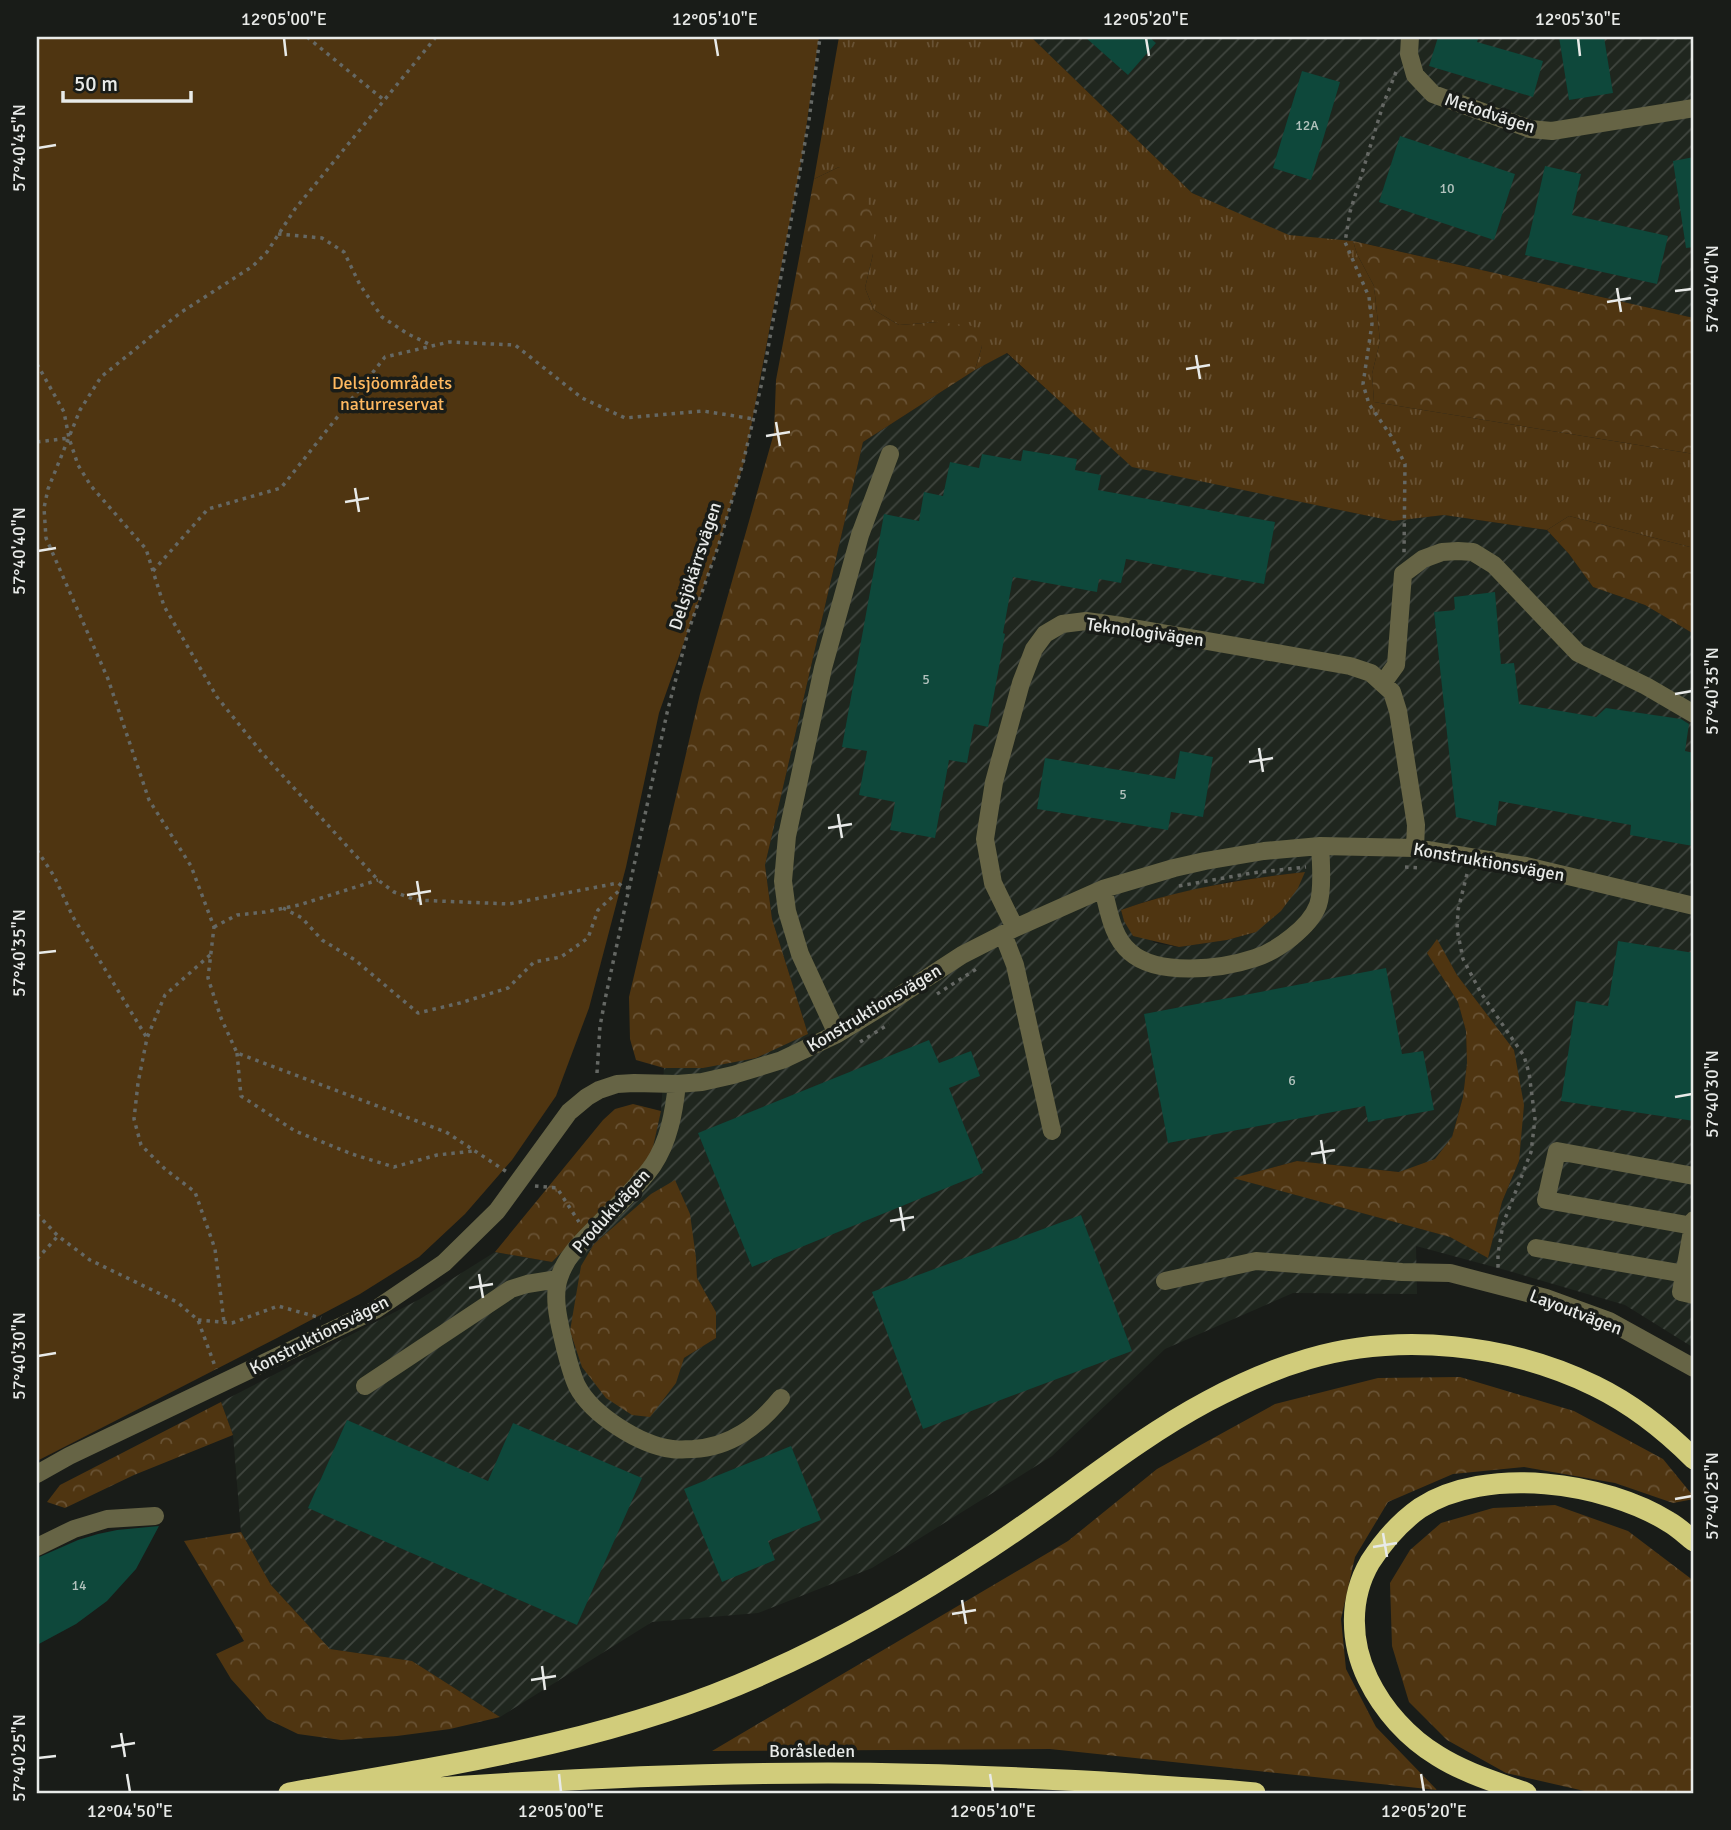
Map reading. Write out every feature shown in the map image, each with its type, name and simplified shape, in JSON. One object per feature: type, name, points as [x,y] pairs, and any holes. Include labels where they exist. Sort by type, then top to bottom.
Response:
[{"type":"highway","points":[[289,1793],[497,1756],[595,1734],[677,1708],[758,1676],[829,1643],[910,1597],[991,1547],[1114,1460],[1209,1400],[1259,1376],[1307,1359],[1351,1349],[1402,1345],[1445,1346],[1521,1359],[1595,1386],[1638,1411],[1694,1458]]},
{"type":"highway","points":[[1526,1793],[1477,1776],[1438,1756],[1409,1734],[1387,1710],[1372,1688],[1360,1663],[1354,1613],[1357,1592],[1381,1545],[1420,1508],[1443,1497],[1466,1490],[1525,1482],[1555,1484],[1618,1499],[1670,1522],[1694,1541]]},
{"type":"highway","name":"Boråsleden","points":[[369,1793],[492,1783],[636,1776],[830,1773],[1023,1778],[1255,1793]]},
{"type":"street","name":"Metodvägen","points":[[1410,37],[1409,54],[1415,75],[1433,93],[1530,129],[1552,131],[1694,108]]},
{"type":"street","points":[[837,1034],[797,943],[787,911],[783,881],[787,836],[823,668],[860,535],[890,454]]},
{"type":"street","points":[[1415,848],[1416,825],[1398,711],[1392,692],[1383,683],[1396,665],[1403,574],[1423,559],[1442,552],[1473,552],[1494,565],[1577,653],[1646,686],[1694,714]]},
{"type":"street","name":"Teknologivägen","points":[[1052,1131],[1009,931],[993,883],[985,839],[994,782],[1021,682],[1034,649],[1045,634],[1062,624],[1086,621],[1122,626],[1350,666],[1371,673],[1383,683]]},
{"type":"street","points":[[1103,890],[1117,937],[1131,953],[1155,965],[1184,970],[1256,958],[1287,941],[1306,926],[1319,903],[1322,865],[1320,846]]},
{"type":"street","name":"Konstruktionsvägen","points":[[37,1474],[69,1456],[374,1310],[444,1263],[497,1211],[569,1112],[599,1090],[617,1084],[702,1082],[782,1060],[837,1034],[962,955],[1009,931],[1103,890],[1174,868],[1264,851],[1320,846],[1415,848],[1526,866],[1694,906]]},
{"type":"street","name":"Produktvägen","points":[[677,1084],[671,1124],[654,1164],[573,1250],[558,1279],[556,1296],[560,1327],[578,1387],[601,1415],[620,1428],[649,1444],[672,1449],[698,1448],[726,1442],[746,1432],[766,1417],[781,1398]]},
{"type":"street","points":[[1694,1175],[1557,1151],[1546,1200],[1694,1223],[1692,1246],[1681,1292],[1694,1295]]},
{"type":"street","points":[[1536,1248],[1685,1274]]},
{"type":"street","name":"Layoutvägen","points":[[1165,1281],[1256,1261],[1450,1273],[1546,1298],[1609,1321],[1694,1368]]},
{"type":"street","points":[[365,1386],[511,1289],[558,1279]]},
{"type":"street","points":[[37,1546],[74,1529],[107,1519],[155,1516]]},
{"type":"path","points":[[307,37],[384,100]]},
{"type":"path","points":[[436,37],[295,209],[267,252],[253,266],[180,313],[101,377],[80,411],[48,489],[44,508],[46,538],[107,679],[149,800],[191,866],[214,927],[208,978],[221,1018],[237,1053],[241,1096],[295,1131],[352,1154],[394,1167],[437,1155],[474,1151]]},
{"type":"path","name":"Delsjökärrsvägen","points":[[599,1090],[597,1077],[600,1026],[667,713],[688,632],[719,544],[743,463],[762,382],[809,120],[820,37]]},
{"type":"path","points":[[1397,71],[1383,105],[1350,212],[1345,242],[1369,296],[1372,324],[1363,384],[1368,404],[1391,436],[1405,464],[1403,574]]},
{"type":"path","points":[[278,234],[322,238],[344,252],[360,285],[382,317],[433,346]]},
{"type":"path","points":[[153,570],[208,509],[281,488],[385,357],[449,342],[515,345],[582,398],[625,418],[703,411],[754,419]]},
{"type":"path","points":[[37,364],[64,412],[78,465],[91,486],[146,549],[164,606],[217,696],[262,753],[378,880],[394,892],[416,900],[509,904],[618,883],[629,888]]},
{"type":"path","points":[[37,442],[69,438]]},
{"type":"path","points":[[37,850],[147,1038]]},
{"type":"path","points":[[1470,856],[1458,910],[1459,943],[1470,975],[1524,1056],[1535,1119],[1531,1152],[1503,1224],[1498,1254],[1502,1286]]},
{"type":"path","points":[[214,927],[237,915],[283,908],[378,880]]},
{"type":"path","points":[[283,908],[302,918],[322,940],[355,960],[418,1013],[508,988],[534,962],[561,957],[588,938],[598,910],[623,887]]},
{"type":"path","points":[[211,955],[165,995],[147,1038],[134,1119],[141,1144],[165,1169],[195,1192],[215,1249],[224,1322]]},
{"type":"path","points":[[237,1053],[446,1132],[528,1186],[557,1188],[588,1235]]},
{"type":"path","points":[[37,1214],[58,1236],[90,1260],[177,1302],[198,1320],[222,1384]]},
{"type":"path","points":[[37,1259],[58,1236]]},
{"type":"path","points":[[198,1320],[232,1323],[278,1306],[345,1324]]},
{"type":"shaded area","points":[[1031,37],[1694,37],[1694,318],[1354,241],[1289,236],[1192,193]]},
{"type":"shaded area","points":[[1006,353],[1132,466],[1393,521],[1444,515],[1547,530],[1593,587],[1645,605],[1694,634],[1694,1348],[1625,1305],[1416,1246],[1417,1294],[1293,1293],[1165,1349],[1052,1456],[872,1568],[758,1613],[652,1622],[500,1717],[412,1661],[330,1649],[271,1585],[241,1532],[233,1435],[221,1402],[420,1299],[495,1252],[552,1262],[650,1156],[661,1111],[664,1068],[703,1068],[808,1034],[772,919],[765,865],[863,442]],"holes":[[[1304,872],[1256,932],[1227,940],[1178,947],[1155,943],[1124,921],[1121,910],[1150,900],[1231,881]],[[1437,940],[1457,975],[1514,1050],[1519,1161],[1502,1202],[1488,1257],[1450,1237],[1234,1178],[1297,1161],[1400,1172],[1435,1160],[1452,1137],[1463,1097],[1467,1063],[1466,1031],[1458,1002],[1427,953]],[[616,1226],[696,1258],[697,1278],[716,1312],[716,1338],[684,1358],[594,1244]]]},
{"type":"green space","name":"Delsjöområdets naturreservat","points":[[37,37],[819,37],[802,157],[745,459],[719,543],[659,713],[626,867],[589,1008],[556,1096],[512,1160],[465,1214],[419,1257],[360,1294],[37,1461]]},
{"type":"green space","points":[[839,37],[1031,37],[1192,193],[1289,235],[1353,241],[1374,286],[1380,341],[1372,374],[1374,402],[1694,454],[1694,548],[1569,516],[1547,530],[1444,515],[1393,521],[1132,467],[1007,353],[975,370],[982,346],[937,322],[899,325],[874,310],[865,288],[873,254],[839,167],[814,179]]},
{"type":"green space","points":[[839,167],[860,185],[875,222],[873,254],[865,288],[874,310],[899,325],[937,322],[973,326],[982,346],[975,370],[863,442],[765,865],[772,919],[808,1034],[756,1058],[703,1068],[664,1068],[636,1060],[630,1039],[629,997],[700,694],[774,433],[776,380],[814,179]]},
{"type":"green space","points":[[1353,241],[1694,318],[1694,454],[1374,402],[1372,374],[1380,341],[1374,286]]},
{"type":"green space","points":[[1569,516],[1694,548],[1694,634],[1645,605],[1593,587],[1547,530]]},
{"type":"green space","points":[[1305,872],[1298,888],[1281,911],[1256,932],[1227,940],[1179,947],[1133,936],[1121,910],[1212,886]]},
{"type":"green space","points":[[1437,939],[1457,975],[1514,1050],[1524,1105],[1519,1161],[1502,1202],[1488,1258],[1450,1237],[1233,1178],[1297,1161],[1399,1172],[1435,1159],[1452,1137],[1463,1097],[1467,1063],[1466,1031],[1458,1002],[1427,953]]},
{"type":"green space","points":[[633,1104],[661,1111],[651,1156],[625,1188],[552,1262],[495,1252],[603,1120],[615,1109]]},
{"type":"green space","points":[[675,1180],[690,1214],[697,1278],[716,1312],[716,1338],[684,1358],[676,1383],[650,1417],[632,1415],[606,1398],[582,1367],[570,1331],[581,1266],[594,1244],[651,1194]]},
{"type":"green space","points":[[1460,1377],[1574,1411],[1663,1459],[1694,1499],[1673,1503],[1615,1483],[1524,1467],[1453,1474],[1388,1502],[1355,1557],[1341,1619],[1346,1669],[1376,1727],[1437,1790],[1050,1749],[712,1751],[1068,1541],[1157,1469],[1275,1404],[1378,1378]]},
{"type":"green space","points":[[221,1402],[233,1435],[134,1475],[65,1508],[47,1502],[60,1485]]},
{"type":"green space","points":[[1555,1505],[1628,1531],[1694,1581],[1694,1793],[1593,1793],[1506,1773],[1447,1740],[1409,1702],[1392,1646],[1390,1583],[1410,1550],[1441,1523],[1493,1508]]},
{"type":"green space","points":[[241,1532],[271,1585],[330,1649],[412,1661],[500,1717],[450,1729],[341,1740],[298,1734],[267,1719],[231,1679],[216,1654],[244,1641],[184,1541]]},
{"type":"building","points":[[1085,37],[1149,37],[1156,43],[1128,75]]},
{"type":"building","points":[[1438,37],[1479,37],[1477,42],[1543,61],[1533,97],[1429,66]]},
{"type":"building","points":[[1559,37],[1604,37],[1613,93],[1569,100]]},
{"type":"building","points":[[1302,71],[1340,82],[1311,180],[1273,168]]},
{"type":"building","points":[[1400,136],[1515,174],[1494,240],[1379,202]]},
{"type":"building","points":[[1694,157],[1694,247],[1686,248],[1673,161]]},
{"type":"building","points":[[1545,166],[1581,174],[1572,215],[1668,236],[1657,284],[1525,255]]},
{"type":"building","points":[[1023,450],[1077,459],[1075,470],[1101,475],[1098,490],[1275,522],[1264,584],[1126,559],[1121,583],[1099,579],[1097,592],[1013,577],[988,727],[974,724],[967,763],[949,760],[935,838],[890,830],[895,802],[859,795],[867,751],[842,747],[884,514],[919,521],[924,492],[943,496],[950,462],[979,468],[982,454],[1021,461]]},
{"type":"building","points":[[1495,592],[1501,664],[1514,663],[1519,704],[1596,717],[1606,708],[1681,719],[1689,724],[1685,751],[1694,753],[1694,783],[1690,804],[1693,846],[1630,835],[1631,825],[1499,801],[1496,826],[1456,817],[1434,612],[1455,610],[1454,597]]},
{"type":"building","points":[[1180,751],[1213,757],[1203,817],[1171,812],[1168,830],[1037,809],[1045,758],[1175,779]]},
{"type":"building","points":[[1618,941],[1694,953],[1694,1121],[1561,1101],[1576,1001],[1608,1006]]},
{"type":"building","points":[[1386,968],[1402,1054],[1423,1051],[1434,1110],[1368,1122],[1365,1106],[1168,1143],[1144,1014]]},
{"type":"building","points":[[929,1040],[939,1063],[971,1051],[980,1076],[949,1088],[983,1173],[752,1267],[698,1133]]},
{"type":"building","points":[[1081,1215],[1132,1351],[923,1429],[872,1292]]},
{"type":"building","points":[[347,1420],[488,1481],[513,1423],[642,1478],[577,1625],[308,1508]]},
{"type":"building","points":[[791,1446],[821,1520],[768,1541],[775,1560],[722,1582],[684,1489]]},
{"type":"building","points":[[159,1526],[136,1569],[107,1601],[76,1624],[37,1645],[37,1558],[98,1534]]}]
